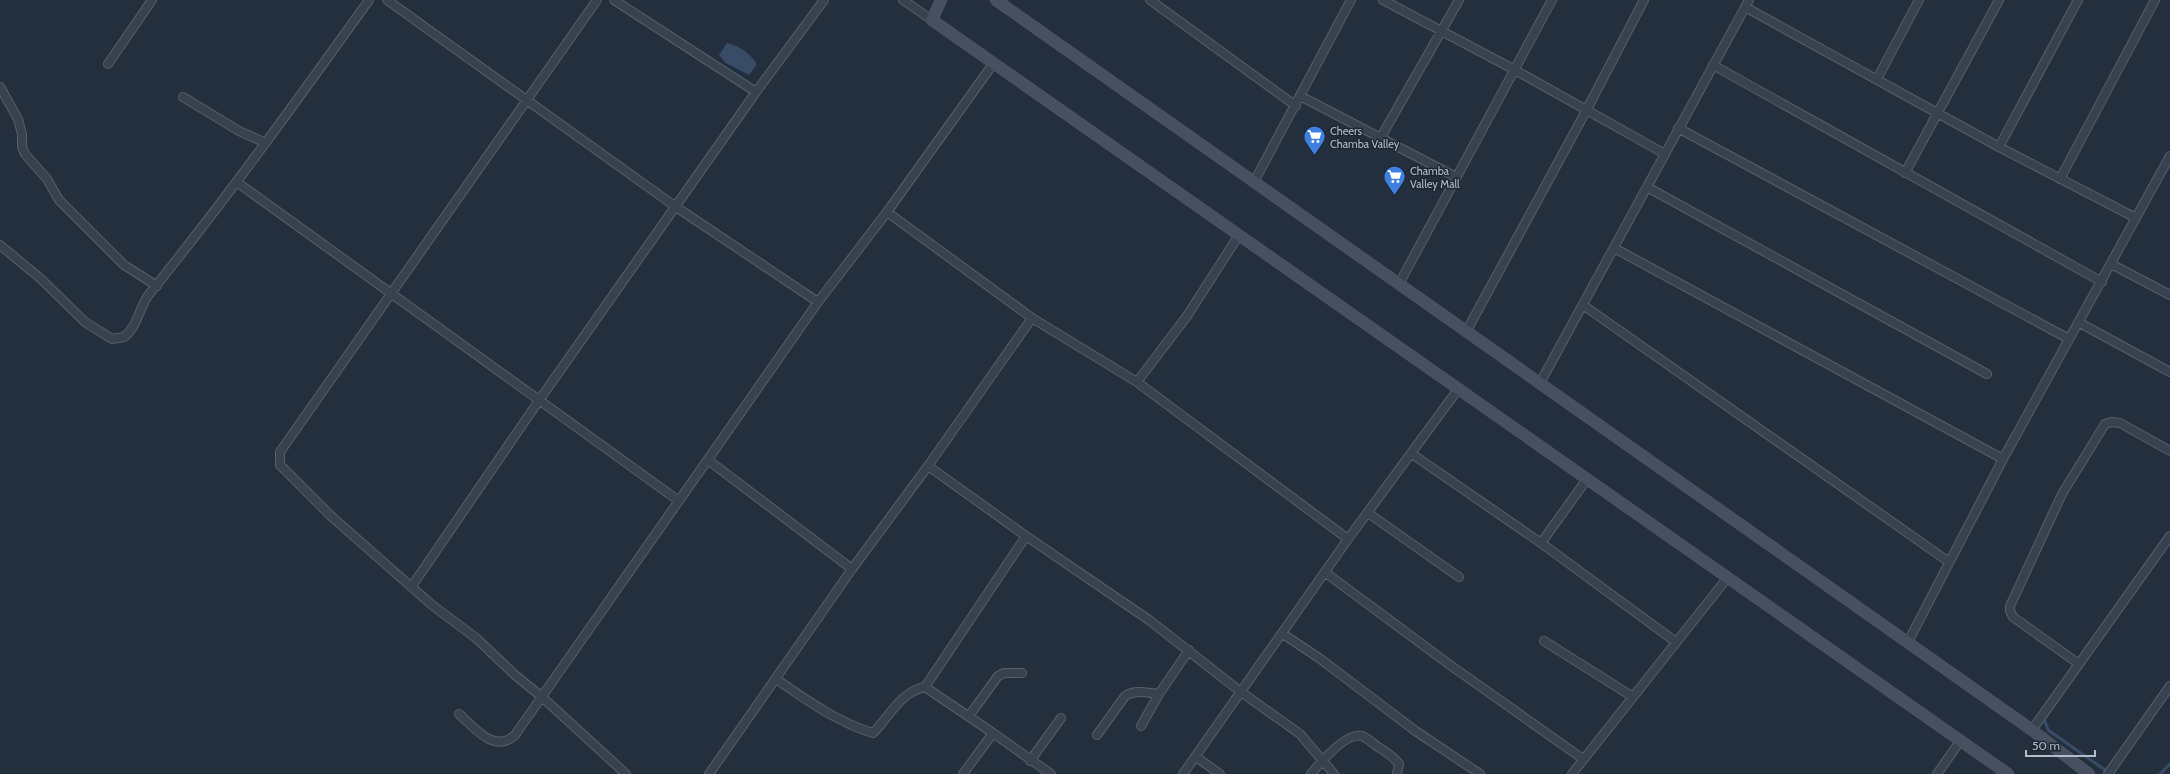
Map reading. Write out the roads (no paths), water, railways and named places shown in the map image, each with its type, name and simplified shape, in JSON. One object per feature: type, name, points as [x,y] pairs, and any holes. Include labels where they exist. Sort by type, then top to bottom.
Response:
[{"type":"main road","points":[[941,0],[932,20],[2008,774]]},
{"type":"main road","points":[[996,0],[1908,642],[2032,730],[2089,774]]},
{"type":"street","points":[[108,64],[152,0]]},
{"type":"street","points":[[0,245],[41,279],[85,322],[112,339],[118,339],[129,333],[146,299],[238,183],[370,0]]},
{"type":"street","points":[[387,0],[676,207],[818,302]]},
{"type":"street","points":[[598,0],[391,293],[280,452],[278,458],[280,465],[298,484],[452,621],[476,638],[515,675],[542,697],[626,774]]},
{"type":"street","points":[[614,0],[756,92]]},
{"type":"street","points":[[412,586],[540,399],[756,92],[824,0]]},
{"type":"street","points":[[904,0],[932,20]]},
{"type":"street","points":[[1150,0],[1296,106]]},
{"type":"street","points":[[1254,182],[1302,97],[1352,0]]},
{"type":"street","points":[[1383,0],[1515,70],[1665,154]]},
{"type":"street","points":[[1381,137],[1459,0]]},
{"type":"street","points":[[1399,284],[1552,0]]},
{"type":"street","points":[[1466,332],[1586,111],[1644,0]]},
{"type":"street","points":[[1877,79],[1919,0]]},
{"type":"street","points":[[1905,173],[1939,114],[1999,0]]},
{"type":"street","points":[[1999,147],[2078,0]]},
{"type":"street","points":[[2060,179],[2155,0]]},
{"type":"street","points":[[1540,383],[1747,3],[1939,114],[2136,218]]},
{"type":"street","points":[[459,714],[488,739],[494,742],[505,742],[515,735],[818,302],[887,212],[993,64]]},
{"type":"street","points":[[1713,65],[2102,282]]},
{"type":"street","points":[[0,87],[18,119],[22,134],[22,147],[47,179],[59,200],[124,264],[157,286]]},
{"type":"street","points":[[184,97],[239,131],[266,143]]},
{"type":"street","points":[[1302,97],[1456,177]]},
{"type":"street","points":[[1678,128],[2069,339]]},
{"type":"street","points":[[1908,642],[1948,562],[2170,156]]},
{"type":"street","points":[[238,183],[540,399],[679,501]]},
{"type":"street","points":[[1647,187],[1987,374]]},
{"type":"street","points":[[887,212],[1032,318],[1137,382],[1348,539]]},
{"type":"street","points":[[1137,382],[1182,322],[1240,236]]},
{"type":"street","points":[[1614,248],[2003,460]]},
{"type":"street","points":[[2111,264],[2170,295]]},
{"type":"street","points":[[1583,305],[1948,562]]},
{"type":"street","points":[[709,774],[852,569],[928,466],[1032,318]]},
{"type":"street","points":[[2078,322],[2170,372]]},
{"type":"street","points":[[1183,774],[1326,573],[1348,539],[1412,454],[1458,388]]},
{"type":"street","points":[[2079,664],[2013,617],[2010,611],[2010,606],[2062,494],[2105,424],[2110,422],[2120,423],[2170,451]]},
{"type":"street","points":[[1412,454],[1541,543],[1676,642]]},
{"type":"street","points":[[708,460],[852,569]]},
{"type":"street","points":[[928,466],[1026,536],[1149,620],[1241,692],[1300,734],[1334,774]]},
{"type":"street","points":[[1541,543],[1587,479]]},
{"type":"street","points":[[1368,513],[1459,577]]},
{"type":"street","points":[[776,679],[825,713],[855,727],[873,732],[902,698],[911,691],[925,687],[1026,536]]},
{"type":"street","points":[[2032,730],[2170,536]]},
{"type":"street","points":[[1326,573],[1450,665],[1583,759]]},
{"type":"street","points":[[1572,774],[1728,577]]},
{"type":"street","points":[[1283,634],[1318,658],[1417,732],[1480,774]]},
{"type":"street","points":[[1544,641],[1633,697]]},
{"type":"street","points":[[1141,726],[1159,694],[1188,650]]},
{"type":"street","points":[[969,716],[998,676],[1004,673],[1022,673]]},
{"type":"street","points":[[2108,774],[2170,686]]},
{"type":"street","points":[[925,687],[1051,774]]},
{"type":"street","points":[[1097,735],[1125,696],[1130,692],[1159,694]]},
{"type":"street","points":[[1030,760],[1061,718]]},
{"type":"street","points":[[963,774],[993,733]]},
{"type":"street","points":[[1311,774],[1322,761],[1348,738],[1363,737],[1394,758],[1399,764],[1397,774]]},
{"type":"street","points":[[1937,774],[1961,740]]},
{"type":"street","points":[[1196,757],[1220,774]]},
{"type":"water","points":[[727,43],[744,50],[757,64],[749,75],[726,63],[719,55]]},
{"type":"waterway","points":[[2045,721],[2048,730],[2105,770]]},
{"type":"waterway","points":[[2160,774],[2170,764]]},
{"type":"place","name":"Cheers Chamba Valley","points":[[1315,156]]},
{"type":"place","name":"Chamba Valley Mall","points":[[1394,196]]}]
